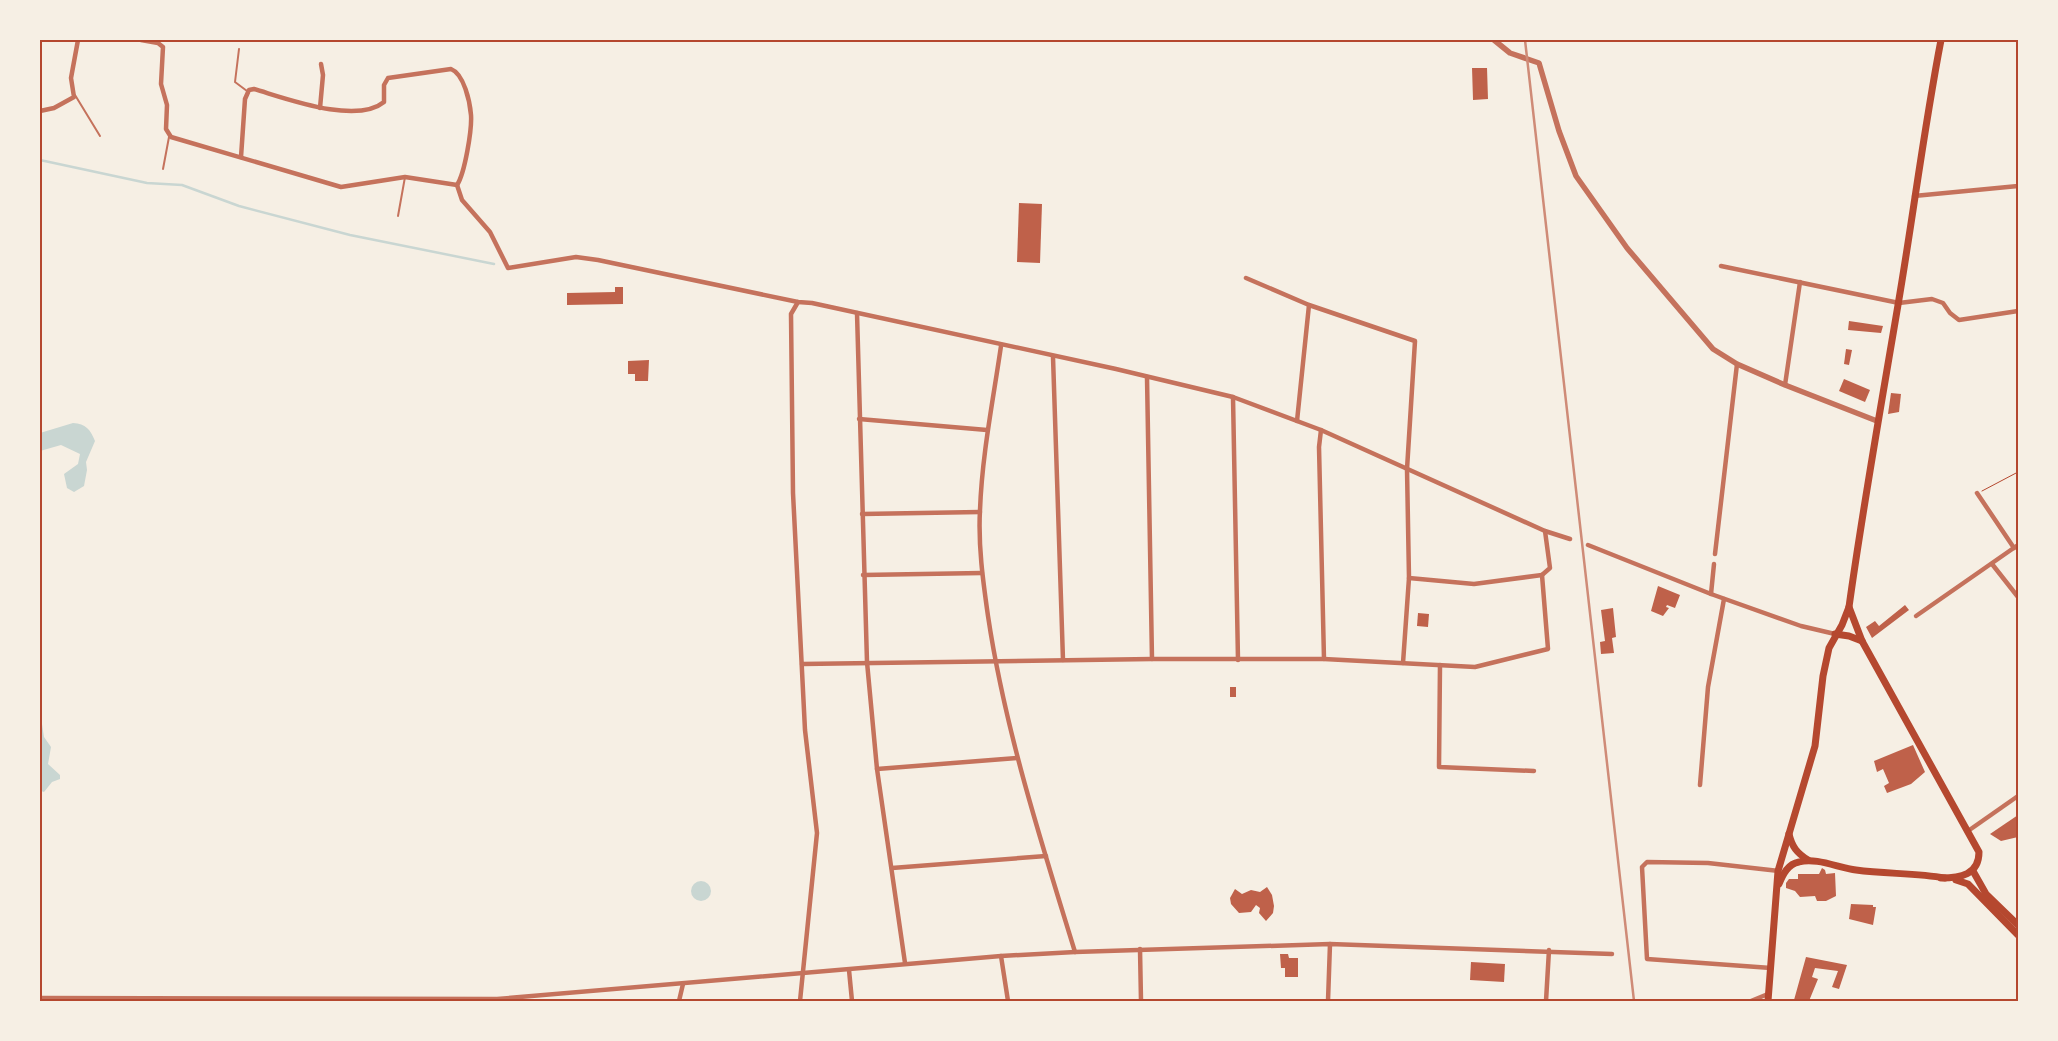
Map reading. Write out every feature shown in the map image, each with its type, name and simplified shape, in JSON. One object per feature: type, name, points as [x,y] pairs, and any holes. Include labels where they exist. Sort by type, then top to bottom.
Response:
[{"type":"main road","points":[[1768,997],[1777,888],[1788,831],[1815,746],[1823,676],[1829,648],[1849,607],[1877,421],[1941,40]]},
{"type":"main road","points":[[1849,607],[1862,641],[1980,852],[1979,860],[1973,871],[1960,878],[1941,878]]},
{"type":"main road","points":[[1835,634],[1849,636],[1862,641]]},
{"type":"main road","points":[[1788,831],[1791,844],[1797,853],[1808,860],[1859,871],[1911,873],[1968,884],[2018,935]]},
{"type":"main road","points":[[1781,872],[1797,862],[1808,860]]},
{"type":"main road","points":[[1973,871],[1986,894],[2018,925]]},
{"type":"street","points":[[40,111],[54,108],[75,95],[70,78],[78,40]]},
{"type":"street","points":[[141,40],[158,43],[164,50],[161,84],[167,105],[166,129],[169,136],[341,187],[405,178],[457,185]]},
{"type":"street","points":[[1494,40],[1510,53],[1539,63],[1559,131],[1576,176],[1627,248],[1713,349],[1737,364],[1877,421]]},
{"type":"street","points":[[320,64],[323,75],[320,108]]},
{"type":"street","points":[[241,157],[247,92],[254,89],[320,108],[351,111],[381,105],[385,100],[384,85],[388,78],[440,70],[455,70],[460,76],[471,114],[462,172],[457,185],[462,200],[490,232],[508,268],[576,257],[708,282],[798,302],[812,303],[1001,346],[1147,376],[1233,397],[1321,430],[1545,531],[1570,539]]},
{"type":"street","points":[[1914,196],[2018,186]]},
{"type":"street","points":[[1721,266],[1898,303],[1932,299],[1943,303],[1950,314],[1959,320],[2018,311]]},
{"type":"street","points":[[1246,278],[1309,305],[1415,341],[1407,469],[1409,578],[1404,663]]},
{"type":"street","points":[[1785,385],[1800,282]]},
{"type":"street","points":[[798,302],[791,314],[793,483],[806,730],[817,833],[800,1001]]},
{"type":"street","points":[[1297,421],[1309,305]]},
{"type":"street","points":[[857,314],[863,576],[867,662],[877,769],[905,963]]},
{"type":"street","points":[[1001,346],[987,430],[980,512],[982,573],[995,661],[1017,758],[1075,952]]},
{"type":"street","points":[[1053,357],[1063,660]]},
{"type":"street","points":[[1715,554],[1737,364]]},
{"type":"street","points":[[1147,376],[1152,659]]},
{"type":"street","points":[[1233,397],[1238,660]]},
{"type":"street","points":[[860,419],[987,430]]},
{"type":"street","points":[[1321,430],[1319,446],[1324,660]]},
{"type":"street","points":[[1916,616],[2016,546],[1977,494]]},
{"type":"street","points":[[862,514],[980,512]]},
{"type":"street","points":[[1409,578],[1474,584],[1542,575],[1550,568],[1545,531]]},
{"type":"street","points":[[1588,545],[1724,599],[1810,629],[1835,634]]},
{"type":"street","points":[[1711,594],[1714,564]]},
{"type":"street","points":[[1992,564],[2018,597]]},
{"type":"street","points":[[863,576],[982,573]]},
{"type":"street","points":[[802,664],[1152,659],[1324,660],[1475,667],[1548,649],[1542,575]]},
{"type":"street","points":[[1700,785],[1708,687],[1724,599]]},
{"type":"street","points":[[1440,665],[1439,767],[1534,771]]},
{"type":"street","points":[[877,769],[1017,758]]},
{"type":"street","points":[[1968,831],[2018,796]]},
{"type":"street","points":[[892,868],[1046,856]]},
{"type":"street","points":[[1771,968],[1647,960],[1642,867],[1647,862],[1708,863],[1781,872]]},
{"type":"street","points":[[1328,1001],[1330,944]]},
{"type":"street","points":[[40,998],[496,1000],[849,970],[905,963],[1140,949],[1330,944],[1549,950],[1612,954]]},
{"type":"street","points":[[1140,949],[1141,1001]]},
{"type":"street","points":[[1546,1001],[1549,950]]},
{"type":"street","points":[[1001,956],[1008,1001]]},
{"type":"street","points":[[849,970],[852,1001]]},
{"type":"street","points":[[679,1001],[683,984]]},
{"type":"street","points":[[1751,1001],[1768,997]]},
{"type":"lane","points":[[239,49],[235,82],[247,92]]},
{"type":"lane","points":[[75,95],[100,136]]},
{"type":"lane","points":[[163,169],[169,136]]},
{"type":"lane","points":[[398,216],[405,178]]},
{"type":"path","points":[[1977,494],[2018,472]]},
{"type":"shaded area","points":[[73,423],[87,428],[95,441],[86,462],[87,470],[84,486],[74,492],[67,488],[64,474],[78,464],[80,454],[61,445],[40,451],[40,433]]},
{"type":"shaded area","points":[[40,711],[44,737],[51,747],[48,764],[60,775],[60,779],[52,782],[44,792],[41,791],[40,784]]},
{"type":"shaded area","points":[[701,881],[708,884],[711,891],[708,898],[701,901],[694,898],[691,891],[694,884]]},
{"type":"building","points":[[1472,68],[1487,68],[1488,99],[1473,100]]},
{"type":"building","points":[[1019,203],[1042,204],[1040,263],[1017,262]]},
{"type":"building","points":[[615,287],[623,287],[623,304],[567,305],[567,293],[615,292]]},
{"type":"building","points":[[1849,321],[1883,326],[1881,333],[1848,330]]},
{"type":"building","points":[[1846,349],[1852,350],[1849,365],[1844,364]]},
{"type":"building","points":[[649,360],[648,381],[635,381],[635,374],[628,374],[628,361]]},
{"type":"building","points":[[1844,379],[1870,390],[1865,402],[1839,391]]},
{"type":"building","points":[[1891,393],[1901,394],[1899,412],[1888,414]]},
{"type":"building","points":[[1658,586],[1680,595],[1675,608],[1667,605],[1666,607],[1669,608],[1663,616],[1651,611]]},
{"type":"building","points":[[1905,605],[1909,610],[1872,638],[1866,627],[1875,621],[1879,626]]},
{"type":"building","points":[[1613,608],[1616,637],[1612,638],[1614,653],[1601,654],[1600,642],[1605,641],[1601,610]]},
{"type":"building","points":[[1418,613],[1429,614],[1428,627],[1417,626]]},
{"type":"building","points":[[1230,687],[1236,687],[1236,697],[1230,697]]},
{"type":"building","points":[[1913,745],[1925,772],[1911,784],[1887,793],[1884,786],[1889,783],[1883,769],[1877,772],[1874,761]]},
{"type":"building","points":[[2018,815],[2018,837],[2001,841],[1990,834]]},
{"type":"building","points":[[1822,868],[1826,874],[1835,873],[1836,896],[1826,901],[1817,901],[1815,896],[1800,897],[1795,891],[1786,888],[1786,883],[1789,879],[1798,879],[1798,874],[1819,874]]},
{"type":"building","points":[[1267,887],[1272,895],[1274,906],[1273,913],[1266,921],[1259,913],[1260,908],[1256,905],[1251,912],[1239,913],[1231,904],[1230,898],[1235,889],[1242,894],[1251,890],[1260,892]]},
{"type":"building","points":[[1851,904],[1873,905],[1873,907],[1876,907],[1873,925],[1849,919]]},
{"type":"building","points":[[1280,954],[1288,954],[1289,958],[1298,958],[1298,977],[1285,977],[1285,968],[1281,968]]},
{"type":"building","points":[[1806,957],[1847,965],[1839,989],[1832,987],[1838,971],[1815,968],[1812,977],[1818,979],[1809,1001],[1794,1000]]},
{"type":"building","points":[[1471,962],[1505,964],[1504,982],[1470,980]]},
{"type":"waterway","points":[[40,160],[147,183],[182,185],[239,206],[350,235],[494,264]]},
{"type":"railway","points":[[1525,40],[1634,1001]]}]
